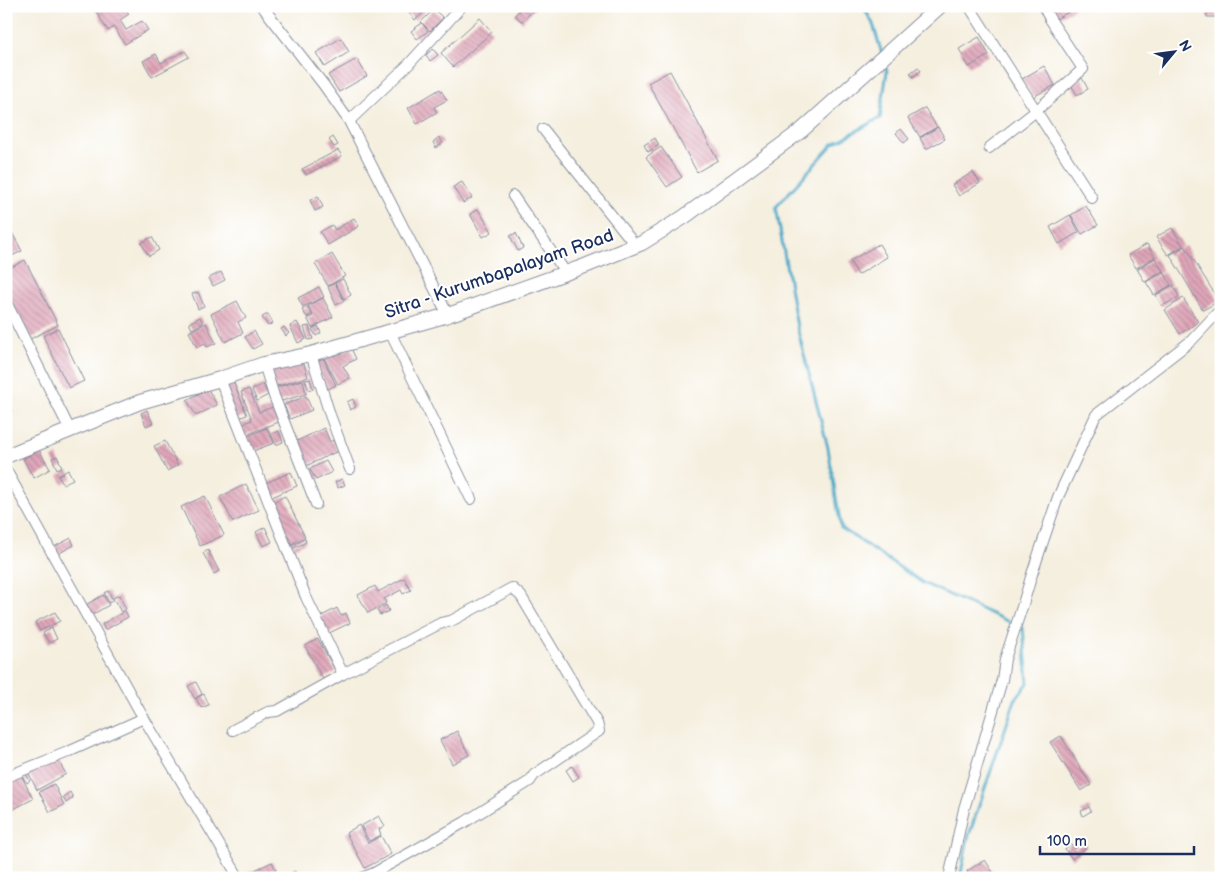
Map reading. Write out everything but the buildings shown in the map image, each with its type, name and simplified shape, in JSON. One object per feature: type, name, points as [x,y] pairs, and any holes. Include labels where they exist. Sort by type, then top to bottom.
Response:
[{"type":"main road","name":"Sitra - Kurumbapalayam Road","points":[[6,456],[140,402],[264,364],[312,354],[448,315],[636,246],[684,218],[802,130],[940,6]]},
{"type":"street","points":[[262,6],[323,84],[349,121],[448,315]]},
{"type":"street","points":[[349,121],[408,65],[462,6]]},
{"type":"street","points":[[969,6],[1092,198]]},
{"type":"street","points":[[988,148],[1036,111],[1083,69],[1043,6]]},
{"type":"street","points":[[543,129],[636,246]]},
{"type":"street","points":[[513,196],[566,273]]},
{"type":"street","points":[[6,302],[70,430]]},
{"type":"street","points":[[950,878],[964,809],[1002,680],[1005,659],[1058,497],[1096,415],[1190,340],[1221,310]]},
{"type":"street","points":[[390,332],[471,499]]},
{"type":"street","points":[[312,354],[330,415],[350,469]]},
{"type":"street","points":[[264,364],[274,396],[316,504]]},
{"type":"street","points":[[220,379],[306,597],[344,674]]},
{"type":"street","points":[[6,470],[144,718],[239,878]]},
{"type":"street","points":[[233,730],[268,712],[277,711],[344,674],[441,624],[451,621],[512,588],[521,596],[600,731],[534,775],[530,781],[465,822],[362,878]]},
{"type":"street","points":[[6,777],[144,718]]},
{"type":"waterway","points":[[863,6],[873,24],[882,54]]},
{"type":"waterway","points":[[884,63],[887,71],[880,118],[833,144],[776,207],[797,327],[828,448],[841,528],[923,583],[1023,628],[1028,683],[1015,700],[968,838],[960,878]]}]
